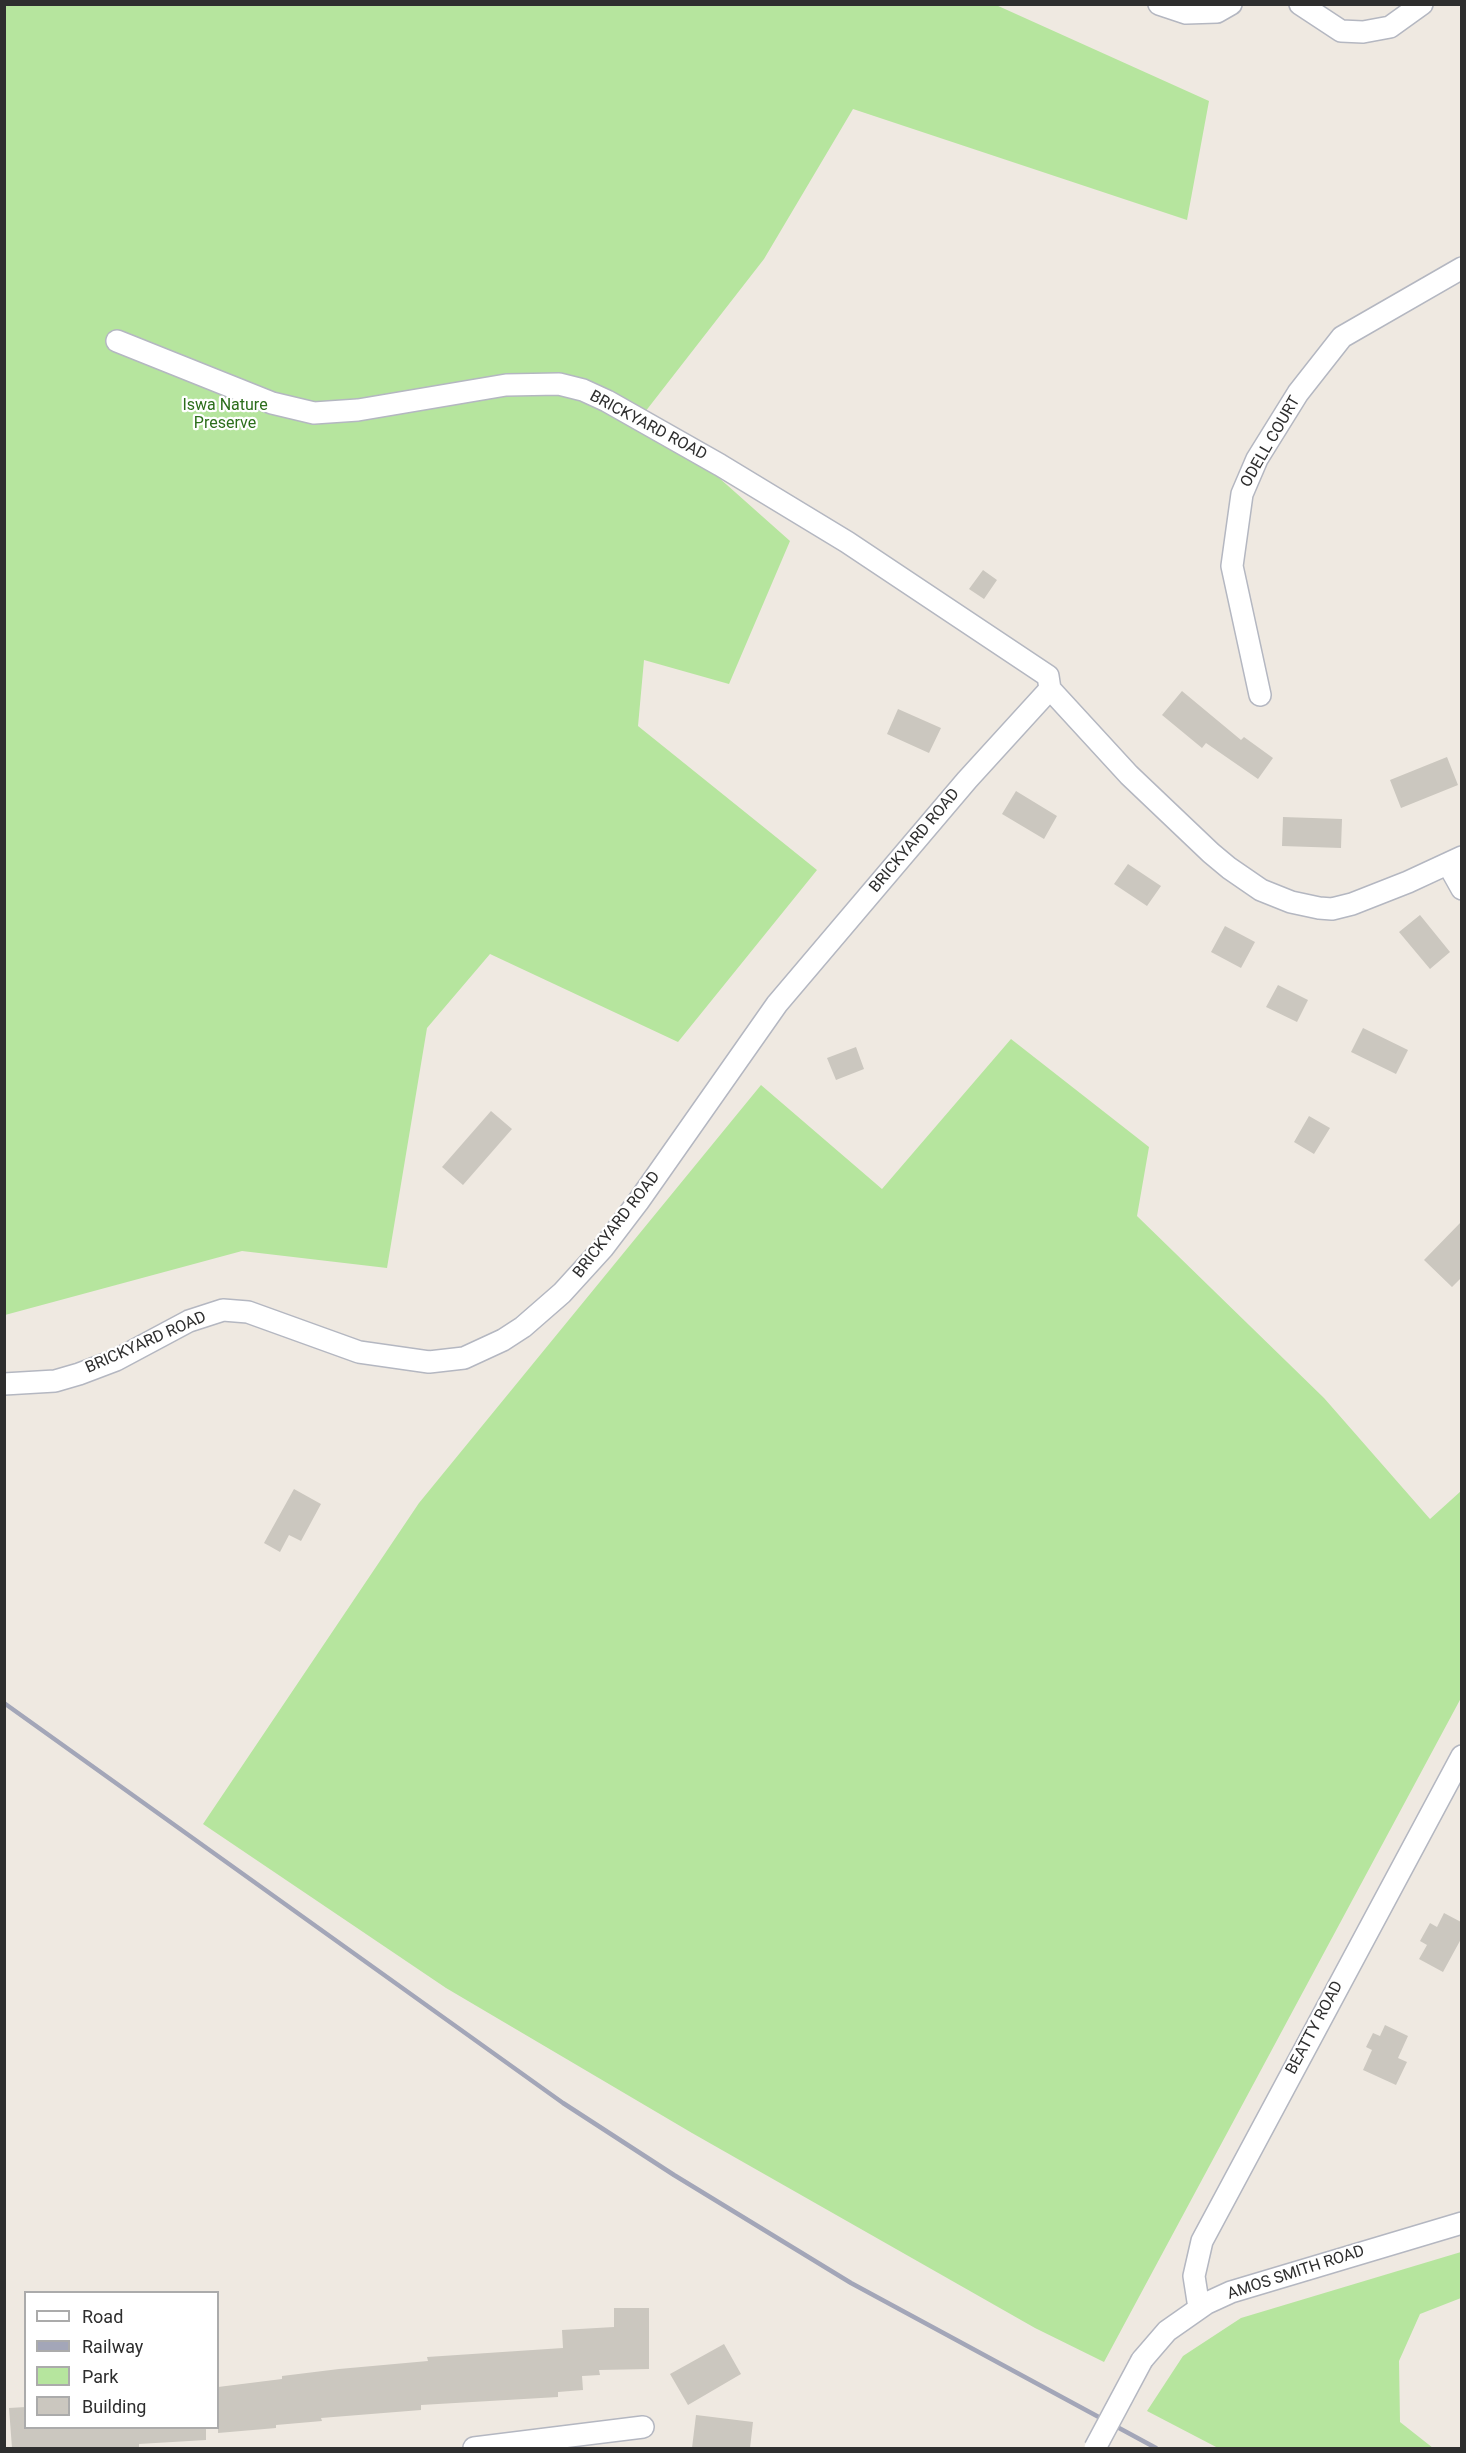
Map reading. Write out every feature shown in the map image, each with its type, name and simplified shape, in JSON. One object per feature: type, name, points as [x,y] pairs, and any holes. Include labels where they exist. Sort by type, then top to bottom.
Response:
[{"type":"street","points":[[1159,4],[1186,13],[1217,12],[1231,4]]},
{"type":"street","points":[[1300,4],[1341,31],[1363,32],[1390,27],[1422,4]]},
{"type":"street","name":"ODELL COURT","points":[[1260,695],[1232,566],[1242,494],[1257,459],[1298,393],[1342,337],[1461,268]]},
{"type":"street","name":"BRICKYARD ROAD","points":[[117,342],[272,404],[314,413],[358,410],[506,385],[559,384],[583,390],[607,400],[720,465],[847,542],[1048,676],[1050,688],[1130,775],[1210,853],[1261,890],[1291,902],[1332,909],[1352,904],[1454,860]]},
{"type":"street","name":"BRICKYARD ROAD","points":[[4,1384],[55,1381],[79,1374],[116,1360],[189,1321],[223,1310],[248,1312],[359,1352],[429,1362],[464,1358],[503,1340],[523,1327],[562,1293],[603,1248],[777,1004],[967,780],[1050,688]]},
{"type":"street","points":[[1454,860],[1461,889]]},
{"type":"street","name":"BEATTY ROAD","points":[[1199,2308],[1194,2276],[1202,2241],[1461,1756]]},
{"type":"street","name":"AMOS SMITH ROAD","points":[[1095,2448],[1142,2360],[1167,2331],[1199,2308],[1231,2292],[1265,2280],[1461,2223]]},
{"type":"street","points":[[474,2448],[557,2444],[643,2427]]},
{"type":"green space","name":"Iswa Nature Preserve","points":[[4,5],[996,5],[1209,101],[1187,220],[853,109],[764,259],[645,412],[790,541],[729,684],[644,660],[638,726],[817,870],[678,1042],[490,954],[427,1028],[387,1268],[242,1251],[5,1315]]},
{"type":"green space","points":[[1011,1039],[1149,1147],[1137,1216],[1324,1398],[1430,1519],[1461,1491],[1461,1698],[1104,2362],[1035,2328],[692,2133],[446,1988],[203,1824],[419,1503],[761,1085],[882,1189]]},
{"type":"green space","points":[[1461,2252],[1461,2298],[1420,2314],[1399,2361],[1400,2422],[1433,2448],[1218,2448],[1147,2411],[1183,2356],[1241,2318]]},
{"type":"building","points":[[983,570],[997,580],[984,599],[969,589]]},
{"type":"building","points":[[1182,691],[1241,740],[1244,737],[1273,758],[1258,779],[1206,743],[1202,748],[1162,715]]},
{"type":"building","points":[[898,709],[941,728],[929,753],[887,734]]},
{"type":"building","points":[[1447,757],[1458,785],[1401,808],[1390,780]]},
{"type":"building","points":[[1016,791],[1057,816],[1044,839],[1002,814]]},
{"type":"building","points":[[1283,817],[1342,819],[1341,848],[1282,846]]},
{"type":"building","points":[[1128,864],[1161,886],[1147,906],[1114,884]]},
{"type":"building","points":[[1420,915],[1450,952],[1430,969],[1399,932]]},
{"type":"building","points":[[1225,926],[1255,942],[1241,968],[1211,952]]},
{"type":"building","points":[[1278,985],[1308,1000],[1297,1022],[1266,1007]]},
{"type":"building","points":[[1363,1028],[1408,1050],[1396,1074],[1351,1052]]},
{"type":"building","points":[[856,1047],[864,1069],[836,1080],[827,1058]]},
{"type":"building","points":[[491,1111],[512,1129],[463,1185],[442,1167]]},
{"type":"building","points":[[1309,1116],[1330,1128],[1314,1154],[1294,1142]]},
{"type":"building","points":[[1461,1222],[1461,1278],[1452,1287],[1424,1260]]},
{"type":"building","points":[[294,1489],[321,1504],[301,1541],[289,1535],[280,1552],[264,1543]]},
{"type":"building","points":[[1444,1913],[1461,1922],[1461,1939],[1443,1972],[1419,1959],[1427,1945],[1420,1941],[1430,1923],[1437,1927]]},
{"type":"building","points":[[1385,2025],[1408,2036],[1398,2058],[1407,2062],[1396,2085],[1363,2070],[1372,2050],[1366,2047],[1373,2033],[1380,2036]]},
{"type":"building","points":[[614,2308],[649,2308],[649,2369],[599,2370],[600,2375],[582,2376],[583,2390],[558,2392],[558,2397],[421,2405],[421,2410],[321,2418],[322,2421],[276,2425],[276,2428],[218,2433],[219,2387],[282,2379],[282,2376],[428,2361],[427,2357],[563,2348],[562,2330],[614,2327]]},
{"type":"building","points":[[724,2344],[741,2374],[688,2405],[670,2374]]},
{"type":"building","points":[[24,2407],[24,2429],[206,2429],[206,2440],[139,2444],[139,2447],[122,2448],[12,2448],[9,2408]]},
{"type":"building","points":[[696,2415],[753,2422],[750,2448],[692,2448]]},
{"type":"railway","points":[[4,1703],[563,2103],[674,2175],[851,2283],[1156,2448]]}]
